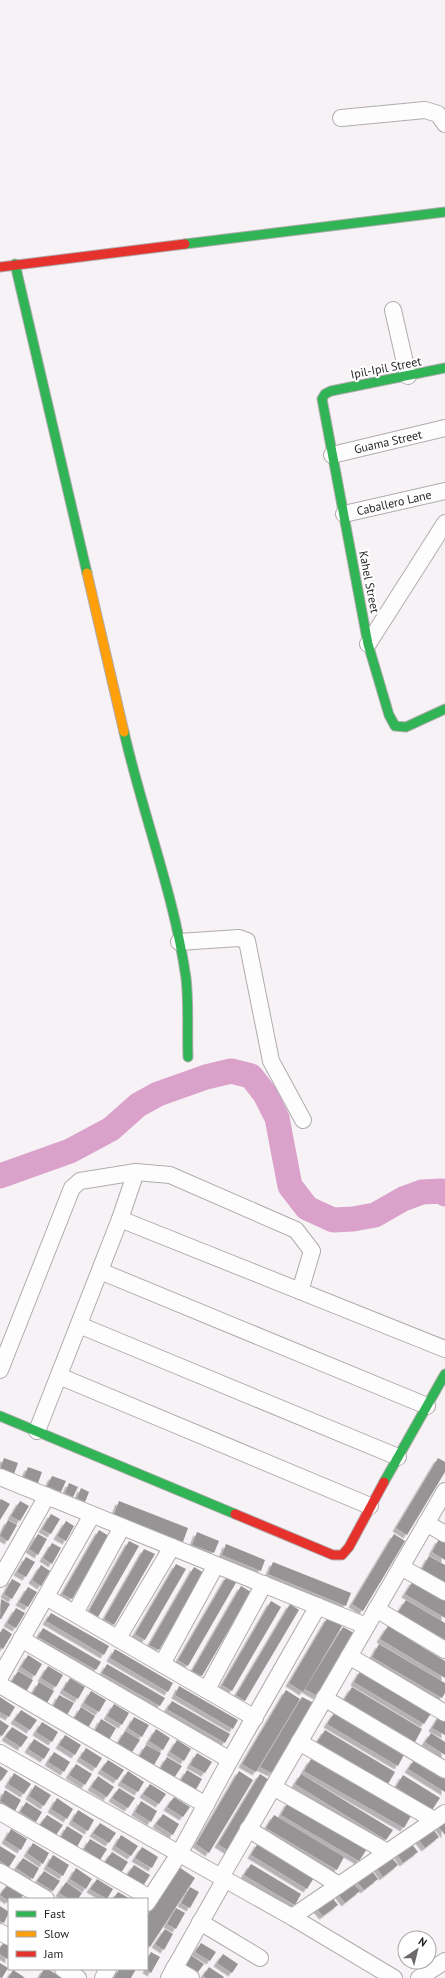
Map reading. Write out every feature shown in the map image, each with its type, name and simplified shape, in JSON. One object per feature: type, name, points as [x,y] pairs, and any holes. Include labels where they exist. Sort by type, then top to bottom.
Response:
[{"type":"street","points":[[341,118],[425,110],[438,114],[445,124]]},
{"type":"street","points":[[0,267],[14,264],[445,212]]},
{"type":"street","points":[[14,264],[75,519],[134,781],[160,862],[179,942],[186,979],[188,1057]]},
{"type":"street","points":[[393,310],[408,376]]},
{"type":"street","name":"Ipil-Ipil Street","points":[[331,391],[445,368]]},
{"type":"street","name":"Kahel Street","points":[[331,391],[325,394],[322,399],[332,455],[368,644],[389,715],[395,726],[406,727],[445,709]]},
{"type":"street","name":"Guama Street","points":[[332,455],[445,428]]},
{"type":"street","name":"Caballero Lane","points":[[344,514],[445,492]]},
{"type":"street","points":[[368,644],[445,523]]},
{"type":"street","points":[[179,942],[239,938],[247,941],[271,1061],[303,1120]]},
{"type":"street","points":[[37,1431],[120,1219],[136,1172]]},
{"type":"street","points":[[0,1370],[72,1188],[80,1181],[136,1172],[170,1176],[296,1230],[312,1252],[300,1291]]},
{"type":"street","points":[[120,1219],[445,1349]]},
{"type":"street","points":[[100,1271],[427,1406]]},
{"type":"street","points":[[79,1325],[398,1456]]},
{"type":"street","points":[[0,1416],[333,1555],[342,1555],[349,1547],[370,1506],[445,1374]]},
{"type":"street","points":[[59,1376],[370,1506]]},
{"type":"street","points":[[0,1477],[92,1516],[366,1626]]},
{"type":"street","points":[[191,1978],[172,1973],[248,1829],[445,1491]]},
{"type":"street","points":[[0,1579],[47,1496]]},
{"type":"street","points":[[0,1677],[92,1516]]},
{"type":"street","points":[[426,1523],[445,1534]]},
{"type":"street","points":[[75,1614],[122,1527]]},
{"type":"street","points":[[118,1638],[172,1547]]},
{"type":"street","points":[[162,1664],[216,1565]]},
{"type":"street","points":[[401,1567],[445,1592]]},
{"type":"street","points":[[207,1689],[264,1584]]},
{"type":"street","points":[[46,1597],[255,1718]]},
{"type":"street","points":[[149,1900],[179,1854],[230,1760],[318,1606]]},
{"type":"street","points":[[376,1609],[445,1650]]},
{"type":"street","points":[[21,1640],[230,1760]]},
{"type":"street","points":[[349,1656],[445,1713]]},
{"type":"street","points":[[0,1685],[206,1805]]},
{"type":"street","points":[[324,1698],[445,1770]]},
{"type":"street","points":[[292,1917],[439,1816],[299,1742]]},
{"type":"street","points":[[0,1753],[292,1917],[394,1978]]},
{"type":"street","points":[[273,1787],[387,1852]]},
{"type":"street","points":[[0,1812],[146,1898]]},
{"type":"street","points":[[248,1829],[339,1885]]},
{"type":"street","points":[[0,1872],[44,1898]]},
{"type":"street","points":[[200,1922],[260,1958]]},
{"type":"street","points":[[419,1978],[445,1961]]},
{"type":"street","points":[[65,1970],[78,1978]]},
{"type":"building","points":[[4,1458],[18,1463],[14,1474],[0,1469]]},
{"type":"building","points":[[438,1458],[445,1462],[445,1472],[407,1535],[396,1528]]},
{"type":"building","points":[[28,1467],[42,1472],[38,1483],[24,1477]]},
{"type":"building","points":[[52,1476],[66,1481],[61,1492],[47,1486]]},
{"type":"building","points":[[69,1483],[78,1487],[73,1497],[65,1493]]},
{"type":"building","points":[[81,1488],[89,1492],[85,1502],[77,1498]]},
{"type":"building","points":[[1,1499],[10,1504],[0,1520],[0,1500]]},
{"type":"building","points":[[20,1501],[29,1506],[20,1521],[11,1516]]},
{"type":"building","points":[[119,1501],[188,1528],[183,1542],[114,1514]]},
{"type":"building","points":[[51,1514],[60,1519],[51,1534],[42,1529]]},
{"type":"building","points":[[8,1520],[17,1525],[8,1541],[0,1536]]},
{"type":"building","points":[[66,1521],[74,1526],[66,1541],[57,1536]]},
{"type":"building","points":[[99,1530],[109,1536],[72,1599],[62,1594]]},
{"type":"building","points":[[197,1532],[219,1541],[214,1553],[192,1545]]},
{"type":"building","points":[[38,1534],[47,1539],[38,1555],[29,1549]]},
{"type":"building","points":[[394,1534],[405,1541],[363,1611],[352,1604]]},
{"type":"building","points":[[439,1539],[445,1543],[445,1560],[432,1552]]},
{"type":"building","points":[[129,1541],[139,1546],[98,1617],[89,1611]]},
{"type":"building","points":[[52,1543],[61,1548],[52,1564],[43,1558]]},
{"type":"building","points":[[226,1544],[265,1560],[261,1571],[222,1555]]},
{"type":"building","points":[[144,1549],[155,1554],[114,1625],[104,1619]]},
{"type":"building","points":[[429,1556],[445,1565],[445,1582],[422,1569]]},
{"type":"building","points":[[26,1557],[35,1562],[26,1577],[17,1572]]},
{"type":"building","points":[[273,1562],[351,1593],[346,1606],[268,1574]]},
{"type":"building","points":[[176,1564],[186,1569],[145,1640],[135,1634]]},
{"type":"building","points":[[41,1565],[50,1571],[41,1586],[32,1580]]},
{"type":"building","points":[[194,1567],[204,1573],[159,1650],[149,1645]]},
{"type":"building","points":[[227,1576],[237,1581],[188,1666],[178,1660]]},
{"type":"building","points":[[12,1579],[21,1584],[12,1599],[4,1594]]},
{"type":"building","points":[[413,1581],[445,1601],[445,1618],[405,1594]]},
{"type":"building","points":[[241,1586],[251,1592],[202,1676],[192,1671]]},
{"type":"building","points":[[28,1587],[37,1592],[28,1607],[19,1602]]},
{"type":"building","points":[[1,1599],[10,1604],[0,1619]]},
{"type":"building","points":[[406,1600],[445,1623],[445,1640],[398,1612]]},
{"type":"building","points":[[271,1601],[281,1607],[232,1691],[222,1685]]},
{"type":"building","points":[[290,1604],[299,1610],[245,1701],[236,1695]]},
{"type":"building","points":[[16,1608],[25,1613],[16,1628],[7,1623]]},
{"type":"building","points":[[51,1613],[109,1646],[104,1655],[46,1621]]},
{"type":"building","points":[[328,1617],[342,1626],[303,1692],[289,1683]]},
{"type":"building","points":[[388,1626],[445,1661],[445,1678],[380,1639]]},
{"type":"building","points":[[343,1627],[354,1633],[317,1696],[305,1689]]},
{"type":"building","points":[[3,1628],[12,1634],[3,1649],[0,1647],[0,1633]]},
{"type":"building","points":[[43,1628],[101,1662],[96,1670],[38,1637]]},
{"type":"building","points":[[379,1644],[445,1683],[445,1693],[442,1698],[372,1657]]},
{"type":"building","points":[[115,1649],[173,1683],[168,1692],[110,1658]]},
{"type":"building","points":[[28,1655],[42,1664],[35,1676],[21,1667]]},
{"type":"building","points":[[107,1664],[165,1698],[160,1706],[102,1673]]},
{"type":"building","points":[[48,1666],[63,1675],[56,1687],[41,1678]]},
{"type":"building","points":[[361,1670],[432,1712],[424,1724],[354,1682]]},
{"type":"building","points":[[18,1671],[33,1680],[26,1692],[11,1683]]},
{"type":"building","points":[[70,1678],[85,1687],[78,1699],[63,1690]]},
{"type":"building","points":[[39,1682],[54,1691],[47,1703],[32,1694]]},
{"type":"building","points":[[179,1686],[238,1720],[233,1729],[175,1695]]},
{"type":"building","points":[[352,1687],[422,1729],[415,1742],[344,1700]]},
{"type":"building","points":[[286,1690],[300,1699],[256,1772],[242,1764]]},
{"type":"building","points":[[91,1691],[106,1700],[99,1712],[84,1703]]},
{"type":"building","points":[[59,1695],[74,1703],[67,1715],[53,1707]]},
{"type":"building","points":[[0,1697],[15,1707],[9,1717],[0,1712]]},
{"type":"building","points":[[302,1697],[314,1703],[272,1773],[260,1767]]},
{"type":"building","points":[[172,1701],[230,1734],[225,1743],[167,1709]]},
{"type":"building","points":[[114,1704],[129,1713],[122,1725],[107,1716]]},
{"type":"building","points":[[81,1707],[95,1716],[88,1728],[74,1719]]},
{"type":"building","points":[[21,1710],[37,1720],[30,1730],[14,1720]]},
{"type":"building","points":[[335,1712],[405,1753],[398,1766],[327,1724]]},
{"type":"building","points":[[440,1715],[445,1718],[445,1735],[432,1728]]},
{"type":"building","points":[[134,1717],[149,1725],[142,1737],[128,1728]]},
{"type":"building","points":[[101,1719],[116,1728],[109,1740],[95,1731]]},
{"type":"building","points":[[0,1720],[9,1726],[2,1736],[0,1735]]},
{"type":"building","points":[[42,1722],[58,1732],[52,1742],[36,1732]]},
{"type":"building","points":[[12,1727],[28,1737],[21,1747],[5,1737]]},
{"type":"building","points":[[156,1729],[170,1738],[163,1750],[149,1741]]},
{"type":"building","points":[[325,1730],[395,1772],[388,1784],[317,1742]]},
{"type":"building","points":[[125,1731],[140,1740],[132,1752],[118,1743]]},
{"type":"building","points":[[431,1733],[445,1742],[445,1755],[425,1742]]},
{"type":"building","points":[[65,1735],[81,1745],[75,1755],[59,1745]]},
{"type":"building","points":[[34,1739],[50,1749],[44,1759],[28,1749]]},
{"type":"building","points":[[177,1740],[191,1749],[184,1761],[170,1752]]},
{"type":"building","points":[[146,1745],[161,1753],[154,1765],[139,1757]]},
{"type":"building","points":[[86,1748],[102,1758],[96,1768],[80,1758]]},
{"type":"building","points":[[54,1752],[70,1762],[64,1772],[48,1762]]},
{"type":"building","points":[[197,1753],[212,1762],[205,1773],[190,1765]]},
{"type":"building","points":[[167,1757],[182,1766],[174,1778],[160,1769]]},
{"type":"building","points":[[311,1759],[411,1816],[404,1828],[304,1771]]},
{"type":"building","points":[[415,1759],[445,1778],[445,1792],[408,1769]]},
{"type":"building","points":[[108,1760],[124,1770],[117,1780],[101,1770]]},
{"type":"building","points":[[76,1764],[92,1774],[85,1785],[69,1775]]},
{"type":"building","points":[[0,1766],[8,1771],[1,1781],[0,1780]]},
{"type":"building","points":[[187,1770],[202,1779],[195,1791],[180,1782]]},
{"type":"building","points":[[128,1771],[144,1782],[138,1792],[121,1782]]},
{"type":"building","points":[[239,1771],[253,1780],[209,1853],[196,1844]]},
{"type":"building","points":[[14,1773],[31,1784],[24,1794],[8,1784]]},
{"type":"building","points":[[260,1774],[271,1781],[229,1851],[218,1844]]},
{"type":"building","points":[[301,1774],[393,1830],[386,1840],[295,1784]]},
{"type":"building","points":[[403,1775],[440,1798],[432,1810],[396,1787]]},
{"type":"building","points":[[98,1776],[114,1787],[107,1797],[91,1787]]},
{"type":"building","points":[[150,1784],[166,1794],[159,1804],[143,1794]]},
{"type":"building","points":[[35,1785],[51,1795],[44,1806],[29,1796]]},
{"type":"building","points":[[119,1788],[135,1798],[128,1808],[112,1798]]},
{"type":"building","points":[[5,1790],[21,1800],[15,1811],[0,1801]]},
{"type":"building","points":[[174,1797],[190,1807],[183,1817],[167,1807]]},
{"type":"building","points":[[57,1798],[73,1809],[67,1819],[51,1809]]},
{"type":"building","points":[[141,1801],[157,1811],[151,1822],[135,1812]]},
{"type":"building","points":[[26,1802],[42,1812],[36,1822],[20,1812]]},
{"type":"building","points":[[288,1802],[367,1849],[359,1861],[281,1815]]},
{"type":"building","points":[[78,1810],[94,1820],[88,1831],[72,1821]]},
{"type":"building","points":[[163,1814],[179,1824],[173,1835],[156,1824]]},
{"type":"building","points":[[47,1815],[63,1825],[56,1835],[40,1825]]},
{"type":"building","points":[[274,1815],[344,1857],[337,1870],[266,1828]]},
{"type":"building","points":[[445,1820],[445,1835],[438,1826]]},
{"type":"building","points":[[100,1823],[116,1833],[109,1843],[93,1833]]},
{"type":"building","points":[[67,1826],[83,1836],[77,1847],[61,1837]]},
{"type":"building","points":[[432,1828],[439,1837],[425,1848],[418,1839]]},
{"type":"building","points":[[11,1829],[27,1839],[21,1850],[5,1840]]},
{"type":"building","points":[[121,1835],[138,1846],[131,1856],[115,1846]]},
{"type":"building","points":[[90,1839],[107,1849],[100,1860],[84,1849]]},
{"type":"building","points":[[33,1843],[49,1853],[43,1864],[27,1853]]},
{"type":"building","points":[[258,1843],[315,1876],[307,1889],[251,1855]]},
{"type":"building","points":[[411,1843],[418,1852],[403,1863],[397,1854]]},
{"type":"building","points":[[0,1846],[16,1856],[9,1867],[0,1861]]},
{"type":"building","points":[[142,1847],[158,1857],[152,1868],[135,1858]]},
{"type":"building","points":[[112,1852],[128,1862],[121,1873],[105,1862]]},
{"type":"building","points":[[53,1855],[69,1865],[63,1876],[47,1866]]},
{"type":"building","points":[[391,1857],[398,1865],[383,1877],[377,1868]]},
{"type":"building","points":[[23,1858],[39,1868],[33,1879],[16,1868]]},
{"type":"building","points":[[251,1864],[301,1894],[295,1905],[244,1875]]},
{"type":"building","points":[[134,1865],[150,1875],[143,1886],[127,1875]]},
{"type":"building","points":[[179,1867],[195,1878],[150,1947],[148,1946],[148,1914]]},
{"type":"building","points":[[76,1868],[92,1879],[86,1889],[70,1879]]},
{"type":"building","points":[[371,1870],[378,1879],[364,1890],[357,1882]]},
{"type":"building","points":[[44,1871],[60,1881],[53,1891],[37,1881]]},
{"type":"building","points":[[97,1879],[113,1889],[108,1898],[105,1898],[90,1889]]},
{"type":"building","points":[[66,1882],[82,1893],[79,1898],[67,1898],[59,1893]]},
{"type":"building","points":[[353,1883],[360,1891],[345,1903],[338,1894]]},
{"type":"building","points":[[7,1885],[23,1895],[22,1898],[8,1898],[8,1900],[0,1895]]},
{"type":"building","points":[[190,1887],[199,1892],[190,1908],[181,1903]]},
{"type":"building","points":[[118,1892],[128,1898],[114,1898]]},
{"type":"building","points":[[331,1896],[338,1905],[323,1916],[316,1908]]},
{"type":"building","points":[[0,1906],[8,1911],[8,1914],[4,1923],[0,1921]]},
{"type":"building","points":[[176,1908],[185,1913],[176,1929],[167,1924]]},
{"type":"building","points":[[165,1929],[173,1934],[164,1950],[155,1944]]},
{"type":"building","points":[[4,1942],[8,1945],[8,1959],[0,1954],[0,1948]]},
{"type":"building","points":[[201,1943],[216,1952],[210,1961],[195,1952]]},
{"type":"building","points":[[151,1952],[160,1957],[151,1973],[146,1970],[148,1970],[148,1957]]},
{"type":"building","points":[[189,1954],[204,1964],[198,1972],[183,1963]]},
{"type":"building","points":[[223,1954],[238,1964],[232,1973],[217,1963]]},
{"type":"building","points":[[0,1963],[8,1968],[2,1978],[0,1977]]},
{"type":"building","points":[[209,1967],[224,1977],[206,1978],[203,1976]]},
{"type":"building","points":[[13,1970],[21,1975],[25,1978],[8,1978]]},
{"type":"building","points":[[43,1970],[50,1970],[62,1978],[39,1978]]},
{"type":"building","points":[[118,1970],[135,1970],[131,1978],[114,1978]]},
{"type":"waterway","points":[[0,1176],[70,1151],[111,1129],[138,1105],[158,1094],[206,1077],[231,1071],[251,1076],[265,1094],[277,1118],[290,1186],[307,1208],[333,1220],[353,1219],[375,1215],[403,1199],[422,1192],[442,1191],[445,1194]]},
{"type":"traffic: fast","points":[[185,244],[445,212]]},
{"type":"traffic: fast","points":[[15,264],[87,573]]},
{"type":"traffic: fast","points":[[445,368],[331,391],[325,394],[322,399],[368,644],[389,715],[395,726],[406,727],[445,709]]},
{"type":"traffic: fast","points":[[124,732],[166,885],[181,947],[187,988],[188,1057]]},
{"type":"traffic: fast","points":[[384,1482],[445,1374]]},
{"type":"traffic: fast","points":[[0,1416],[235,1514]]},
{"type":"traffic: slow","points":[[87,573],[124,732]]},
{"type":"traffic: jam","points":[[0,267],[185,244]]},
{"type":"traffic: jam","points":[[235,1514],[333,1555],[342,1555],[349,1547],[384,1482]]}]
